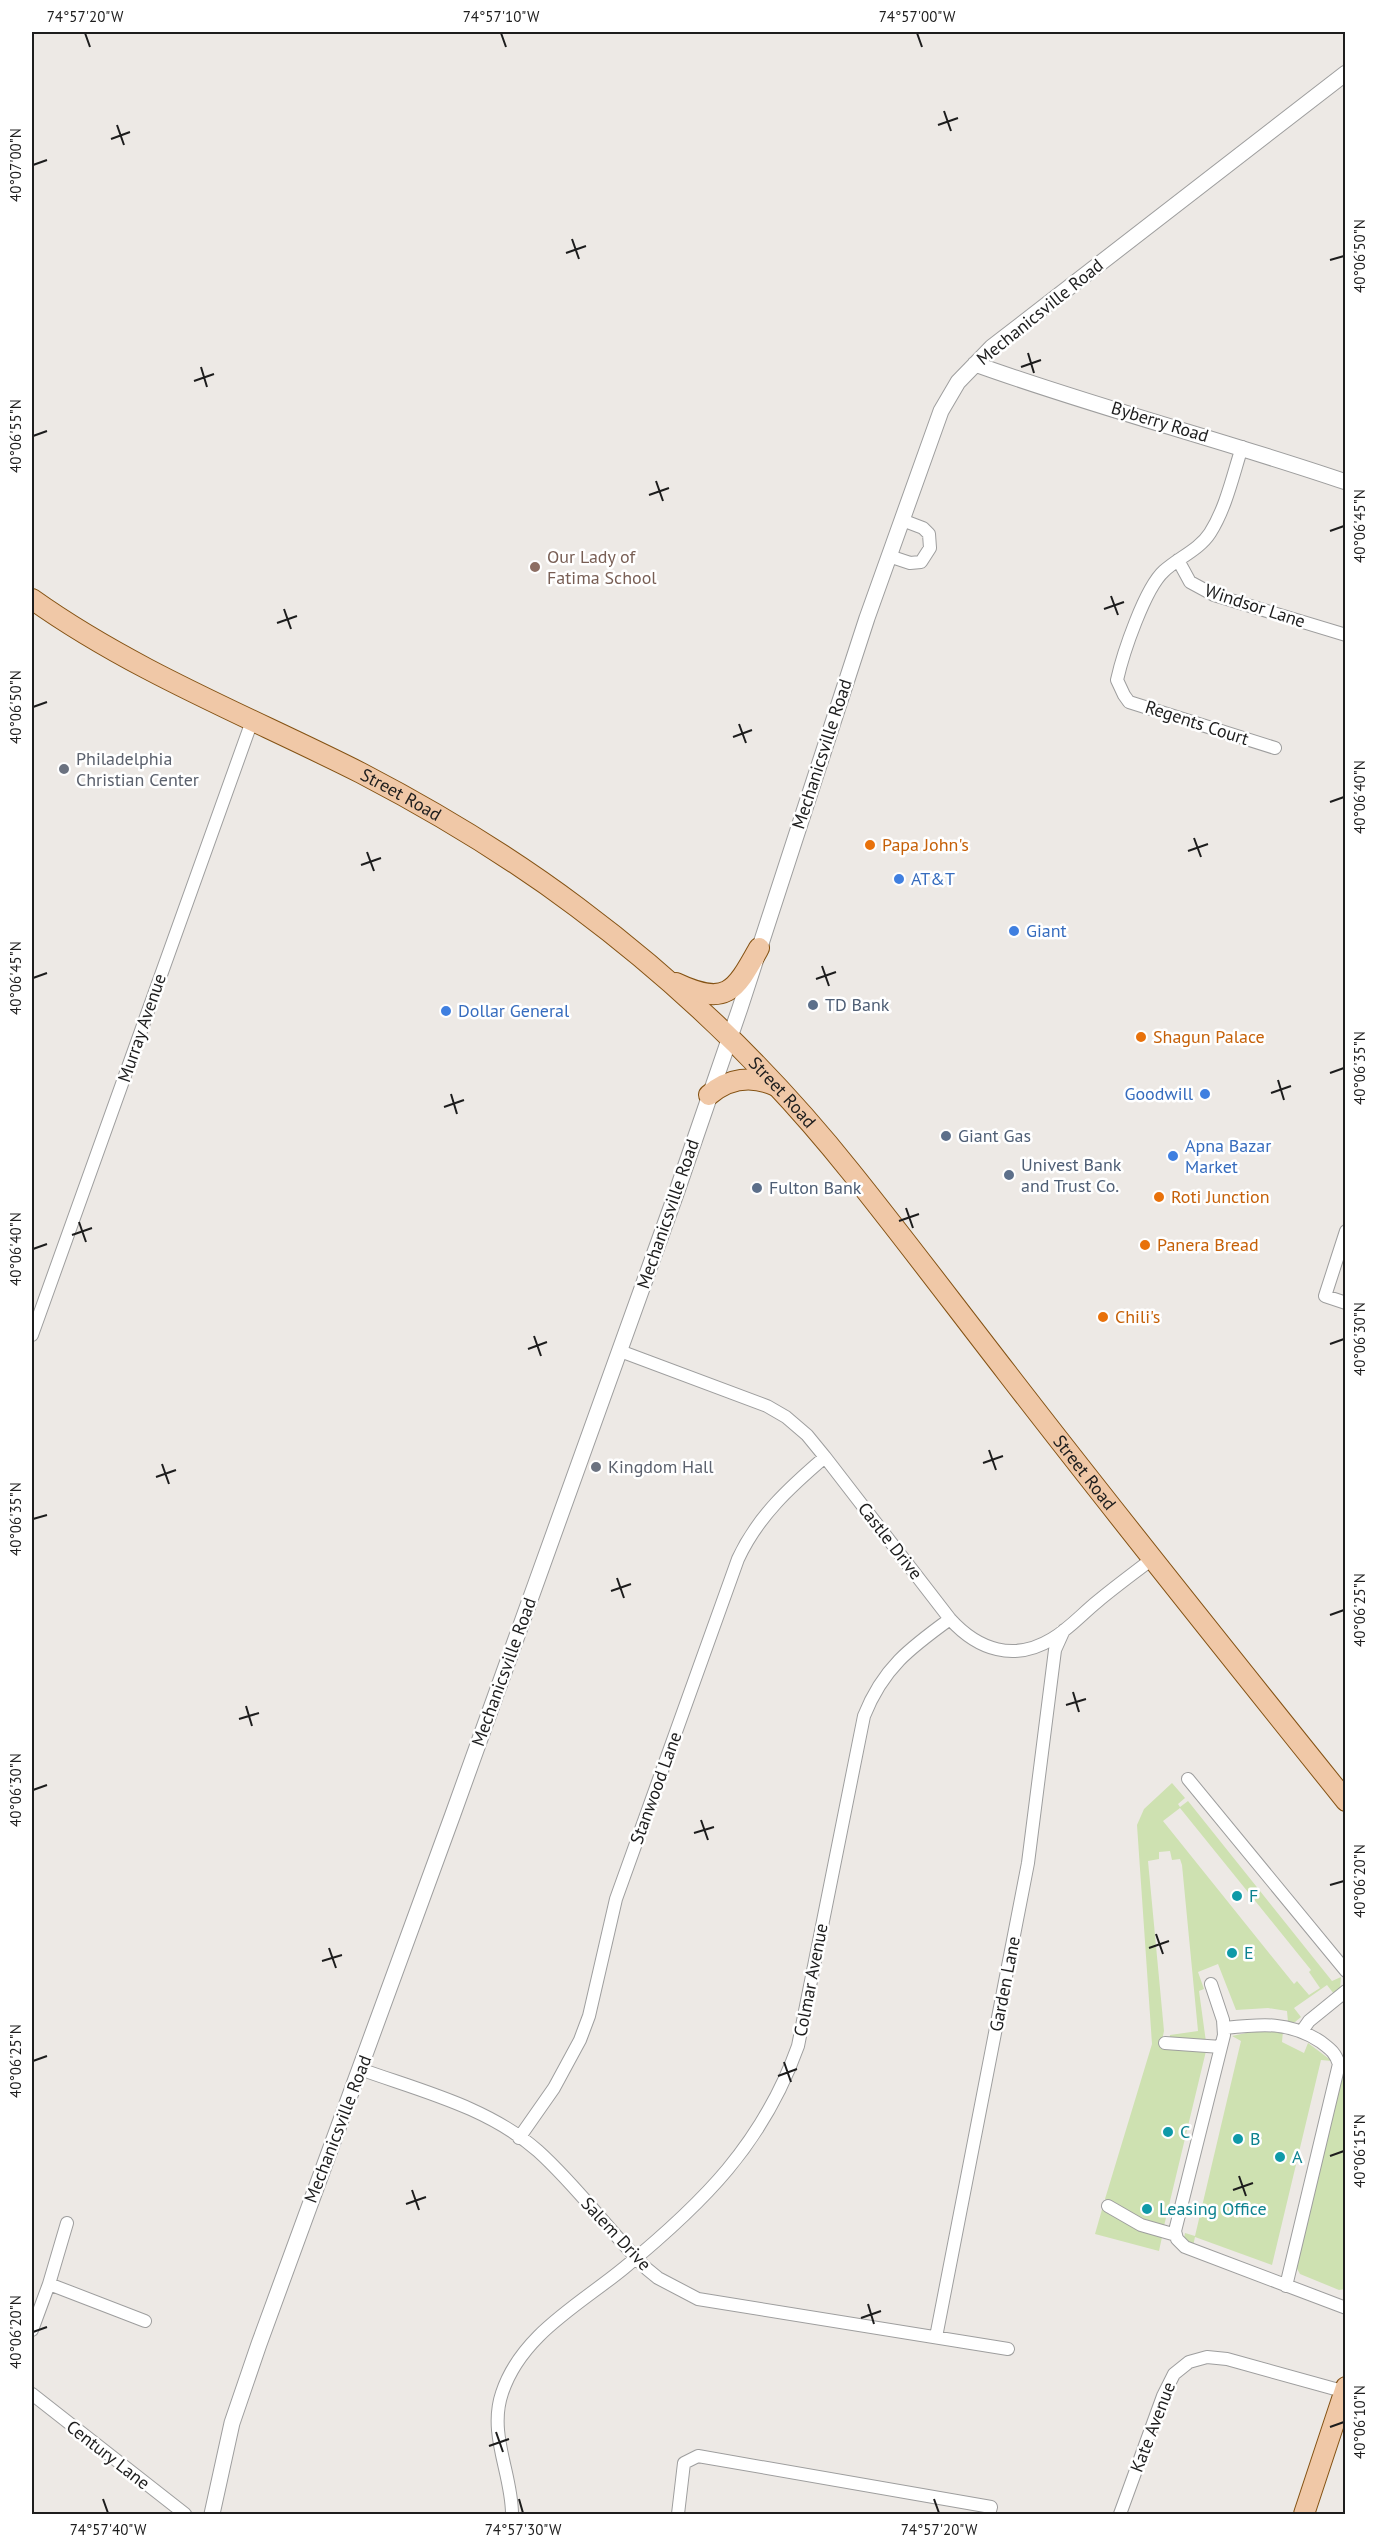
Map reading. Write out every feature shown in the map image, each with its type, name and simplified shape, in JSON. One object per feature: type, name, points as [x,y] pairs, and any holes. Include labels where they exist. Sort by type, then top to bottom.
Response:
[{"type":"main road","name":"Street Road","points":[[32,599],[104,646],[361,774],[464,830],[574,905],[665,978],[729,1037],[850,1170],[1152,1559],[1346,1801]]},
{"type":"main road","points":[[665,978],[700,992],[713,995],[721,993],[736,985],[759,948]]},
{"type":"main road","points":[[709,1095],[718,1088],[738,1080],[753,1079],[776,1086]]},
{"type":"main road","points":[[1304,2514],[1345,2390]]},
{"type":"street","name":"Mechanicsville Road","points":[[212,2514],[232,2423],[303,2220],[360,2069],[620,1351],[729,1037],[889,556],[941,411],[958,382],[1015,328],[1346,73]]},
{"type":"street","name":"Byberry Road","points":[[975,364],[1017,379],[1242,447],[1346,482]]},
{"type":"street","name":"Regents Court","points":[[1242,447],[1222,507],[1210,534],[1157,578],[1149,590],[1116,680],[1130,702],[1275,748]]},
{"type":"street","points":[[889,556],[910,563],[921,562],[930,548],[929,534],[923,528],[902,520]]},
{"type":"street","name":"Windsor Lane","points":[[1178,560],[1190,582],[1214,596],[1346,635]]},
{"type":"street","name":"Murray Avenue","points":[[32,1335],[252,721]]},
{"type":"street","points":[[1346,1231],[1325,1296],[1346,1303]]},
{"type":"street","name":"Castle Drive","points":[[620,1351],[766,1406],[786,1417],[807,1435],[825,1457],[950,1619],[968,1638],[980,1645],[1004,1651],[1040,1646],[1064,1630],[1097,1601],[1152,1559]]},
{"type":"street","name":"Stanwood Lane","points":[[519,2138],[554,2088],[580,2040],[589,2016],[616,1899],[741,1553],[773,1504],[825,1457]]},
{"type":"street","name":"Colmar Avenue","points":[[512,2514],[498,2427],[502,2394],[511,2371],[531,2345],[564,2313],[636,2258],[697,2203],[742,2154],[773,2107],[798,2046],[864,1716],[879,1684],[899,1658],[950,1619]]},
{"type":"street","name":"Garden Lane","points":[[936,2337],[1028,1863],[1054,1650],[1064,1630]]},
{"type":"street","points":[[1188,1779],[1346,1971]]},
{"type":"street","points":[[1176,2235],[1225,2028],[1211,1984]]},
{"type":"street","points":[[1302,2031],[1309,2021],[1346,1991]]},
{"type":"street","points":[[1225,2028],[1265,2024],[1280,2025],[1302,2031],[1333,2051],[1339,2064],[1286,2286]]},
{"type":"street","points":[[1164,2043],[1221,2047]]},
{"type":"street","name":"Salem Drive","points":[[360,2069],[464,2105],[486,2116],[519,2138],[557,2170],[636,2258],[658,2278],[699,2298],[1008,2349]]},
{"type":"street","points":[[1108,2206],[1141,2226],[1176,2235],[1185,2247],[1346,2308]]},
{"type":"street","points":[[32,2330],[49,2284],[67,2223]]},
{"type":"street","points":[[49,2284],[146,2321]]},
{"type":"street","name":"Kate Avenue","points":[[1120,2514],[1163,2396],[1174,2374],[1189,2362],[1207,2356],[1345,2390]]},
{"type":"street","name":"Century Lane","points":[[32,2394],[185,2514]]},
{"type":"street","points":[[678,2514],[684,2463],[698,2456],[991,2507],[989,2514]]},
{"type":"green space","points":[[1172,1783],[1185,1798],[1178,1804],[1180,1807],[1188,1801],[1332,1981],[1341,1977],[1340,1989],[1334,1994],[1327,1985],[1294,2008],[1301,2017],[1295,2022],[1288,2022],[1287,2011],[1268,2008],[1236,2010],[1218,1964],[1198,1972],[1204,1989],[1199,1991],[1206,2042],[1169,2041],[1170,2035],[1198,2031],[1182,1865],[1180,1859],[1172,1860],[1170,1851],[1159,1852],[1159,1859],[1148,1861],[1164,2031],[1161,2045],[1206,2051],[1164,2226],[1133,2217],[1105,2199],[1152,2044],[1137,1825],[1144,1809]],"holes":[[[1180,1808],[1311,1970],[1309,1972],[1320,1988],[1309,1995],[1297,1981],[1294,1984],[1163,1821]]]},
{"type":"green space","points":[[1255,2031],[1283,2031],[1282,2042],[1304,2053],[1308,2043],[1332,2061],[1321,2060],[1272,2265],[1195,2237],[1193,2246],[1184,2238],[1185,2233],[1195,2236],[1241,2041],[1232,2036]]},
{"type":"green space","points":[[1345,2060],[1345,2289],[1339,2290],[1300,2274],[1295,2265]]},
{"type":"green space","points":[[1103,2206],[1162,2237],[1159,2251],[1095,2234]]},
{"type":"place","name":"Our Lady of Fatima School","points":[[535,567]]},
{"type":"place","name":"Philadelphia Christian Center","points":[[64,769]]},
{"type":"place","name":"Papa John's","points":[[870,845]]},
{"type":"place","name":"AT&T","points":[[899,879]]},
{"type":"place","name":"Giant","points":[[1014,931]]},
{"type":"place","name":"TD Bank","points":[[813,1005]]},
{"type":"place","name":"Dollar General","points":[[446,1011]]},
{"type":"place","name":"Shagun Palace","points":[[1141,1037]]},
{"type":"place","name":"Goodwill","points":[[1205,1094]]},
{"type":"place","name":"Giant Gas","points":[[946,1136]]},
{"type":"place","name":"Apna Bazar Market","points":[[1173,1156]]},
{"type":"place","name":"Univest Bank and Trust Co.","points":[[1009,1175]]},
{"type":"place","name":"Fulton Bank","points":[[757,1188]]},
{"type":"place","name":"Roti Junction","points":[[1159,1197]]},
{"type":"place","name":"Panera Bread","points":[[1145,1245]]},
{"type":"place","name":"Chili's","points":[[1103,1317]]},
{"type":"place","name":"Kingdom Hall","points":[[596,1467]]},
{"type":"place","name":"F","points":[[1237,1896]]},
{"type":"place","name":"E","points":[[1232,1953]]},
{"type":"place","name":"C","points":[[1168,2132]]},
{"type":"place","name":"B","points":[[1238,2139]]},
{"type":"place","name":"A","points":[[1280,2157]]},
{"type":"place","name":"Leasing Office","points":[[1147,2209]]}]
